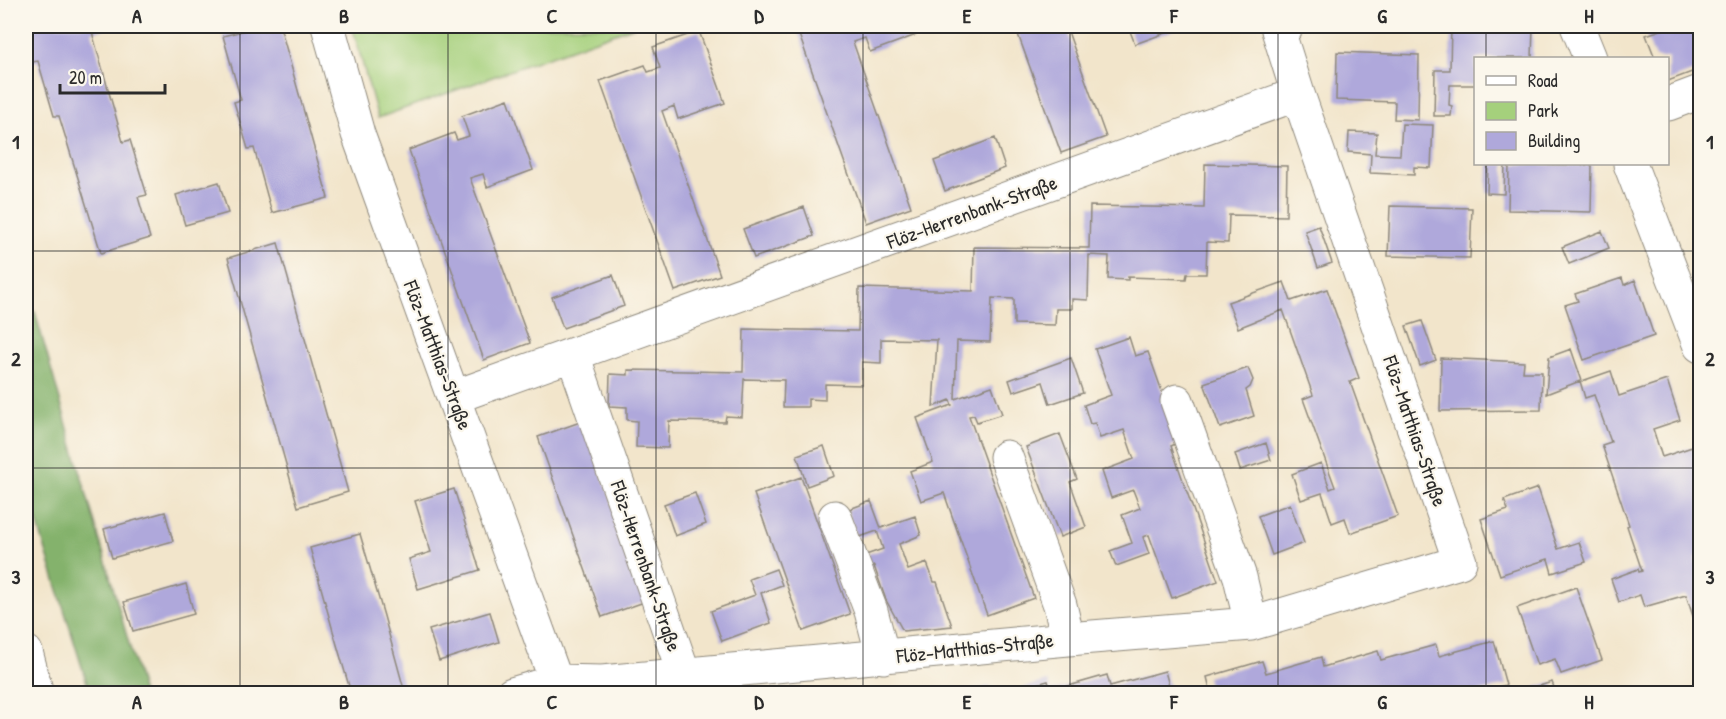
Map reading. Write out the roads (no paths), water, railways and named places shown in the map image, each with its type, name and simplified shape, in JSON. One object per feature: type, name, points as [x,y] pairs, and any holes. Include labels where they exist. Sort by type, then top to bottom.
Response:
[{"type":"street","name":"Flöz-Matthias-Straße","points":[[328,26],[358,134],[556,681]]},
{"type":"street","points":[[1287,26],[1278,30],[1298,94]]},
{"type":"street","points":[[1577,26],[1590,57]]},
{"type":"street","points":[[1669,104],[1701,92]]},
{"type":"street","name":"Flöz-Matthias-Straße","points":[[512,693],[556,681],[602,682],[1251,624],[1460,562],[1298,94]]},
{"type":"street","name":"Flöz-Herrenbank-Straße","points":[[454,397],[1298,94]]},
{"type":"street","points":[[1630,165],[1701,346]]},
{"type":"street","name":"Flöz-Herrenbank-Straße","points":[[573,356],[684,674]]},
{"type":"street","points":[[1177,401],[1240,577],[1251,624]]},
{"type":"street","name":"Flöz-Matthias-Straße","points":[[1006,457],[1060,604],[1068,639]]},
{"type":"street","name":"Flöz-Matthias-Straße","points":[[835,518],[871,611],[883,657]]},
{"type":"street","points":[[26,652],[38,693]]}]
